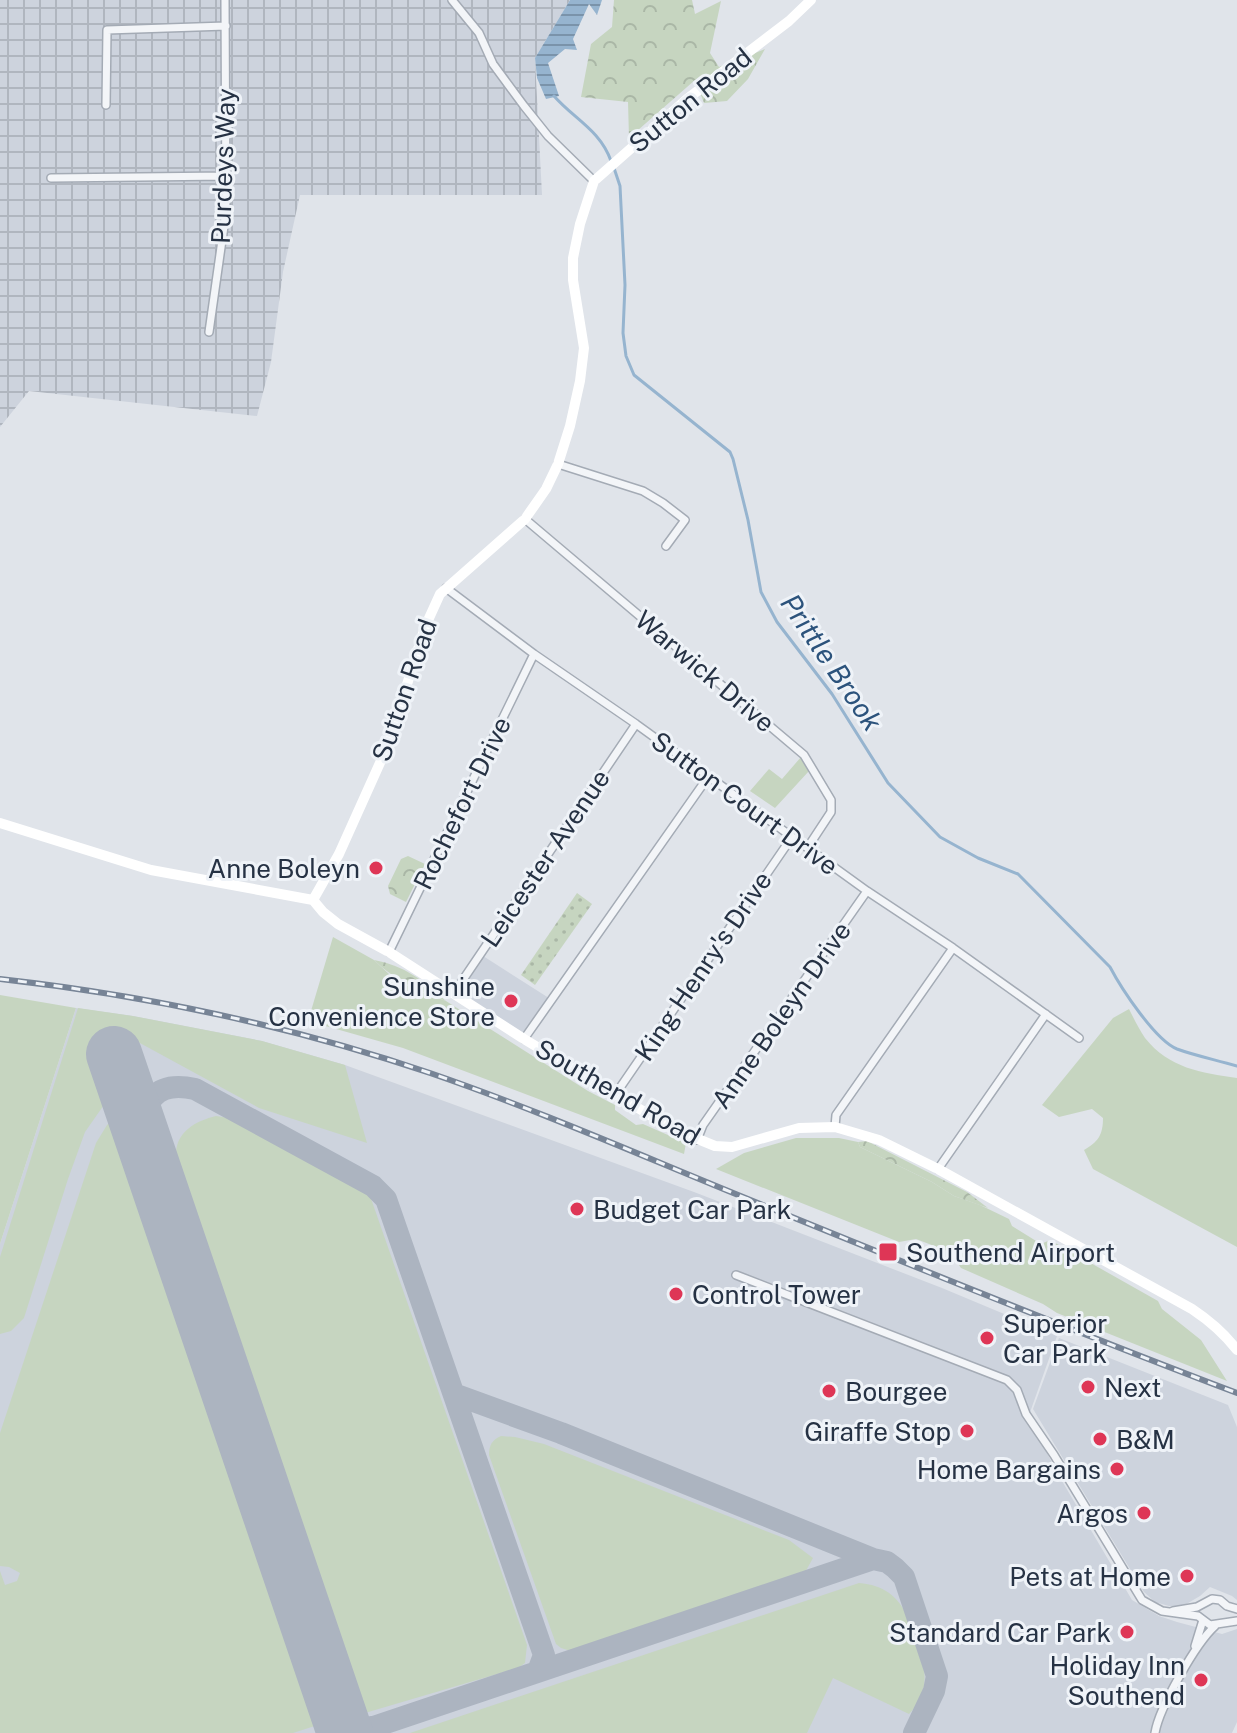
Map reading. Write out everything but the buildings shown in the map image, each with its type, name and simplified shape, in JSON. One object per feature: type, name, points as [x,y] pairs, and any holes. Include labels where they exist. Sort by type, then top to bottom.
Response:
[{"type":"street","name":"Purdeys Way","points":[[209,332],[226,212],[225,0]]},
{"type":"street","points":[[452,0],[479,33],[493,64],[524,106],[548,136],[594,181]]},
{"type":"street","name":"Sutton Road","points":[[313,900],[339,854],[388,745],[433,606],[446,588],[525,519],[546,489],[558,464],[580,381],[584,348],[573,280],[573,258],[594,181],[687,99],[789,21],[811,0]]},
{"type":"street","points":[[106,105],[107,30],[226,26]]},
{"type":"street","points":[[51,178],[227,176]]},
{"type":"street","points":[[558,464],[643,491],[663,503],[685,520],[666,546]]},
{"type":"street","name":"Warwick Drive","points":[[525,519],[804,755],[831,800],[831,812],[808,847]]},
{"type":"street","name":"Sutton Court Drive","points":[[446,588],[867,891],[1079,1038]]},
{"type":"street","name":"Rochefort Drive","points":[[389,952],[534,654]]},
{"type":"street","name":"Leicester Avenue","points":[[454,993],[636,724]]},
{"type":"street","points":[[524,1039],[708,777]]},
{"type":"street","points":[[0,823],[151,870],[313,900]]},
{"type":"street","name":"King Henry's Drive","points":[[615,1095],[792,837]]},
{"type":"street","name":"Anne Boleyn Drive","points":[[697,1140],[703,1125],[867,891]]},
{"type":"street","name":"Southend Road","points":[[313,900],[338,924],[389,952],[671,1128],[715,1146],[732,1147],[799,1128],[835,1127],[879,1140],[938,1169],[1192,1309],[1224,1333],[1237,1350]]},
{"type":"street","points":[[835,1127],[836,1115],[953,948]]},
{"type":"street","points":[[938,1169],[1046,1014]]},
{"type":"street","points":[[736,1275],[1002,1377],[1016,1387],[1024,1410],[1138,1595],[1151,1606],[1194,1615],[1210,1625],[1237,1621]]},
{"type":"street","points":[[1168,1612],[1197,1607],[1216,1599],[1237,1609]]},
{"type":"street","points":[[1193,1652],[1205,1602]]},
{"type":"street","points":[[1155,1733],[1161,1714],[1193,1652],[1209,1631],[1225,1619],[1224,1603]]},
{"type":"street","points":[[1183,1615],[1193,1623],[1197,1637]]},
{"type":"shaded area","points":[[0,0],[570,0],[535,58],[542,195],[300,195],[283,272],[271,362],[257,416],[29,391],[0,427]]},
{"type":"shaded area","points":[[480,954],[552,1000],[524,1039],[454,993]]},
{"type":"shaded area","points":[[76,1008],[262,1041],[345,1065],[694,1192],[1057,1336],[1028,1418],[1132,1600],[1159,1616],[1177,1622],[1222,1634],[1237,1629],[1237,1722],[1232,1733],[0,1733],[0,1244]]},
{"type":"shaded area","points":[[1059,1338],[1228,1405],[1237,1427],[1237,1600],[1210,1587],[1183,1606],[1169,1606],[1155,1602],[1144,1592],[1033,1409]]},
{"type":"green space","points":[[614,0],[692,0],[695,14],[721,1],[710,53],[719,67],[765,49],[748,79],[727,101],[704,103],[695,80],[629,138],[628,102],[581,97],[591,44],[612,27]]},
{"type":"green space","points":[[801,757],[809,771],[775,808],[750,791],[769,769],[782,779]]},
{"type":"green space","points":[[408,856],[425,864],[406,902],[390,894],[388,886],[401,859]]},
{"type":"green space","points":[[577,893],[592,904],[535,985],[521,975]]},
{"type":"green space","points":[[333,937],[374,960],[413,989],[446,1001],[615,1105],[615,1110],[636,1125],[643,1124],[686,1143],[684,1154],[403,1048],[308,1021]]},
{"type":"green space","points":[[374,960],[413,975],[446,1001],[408,985]]},
{"type":"green space","points":[[0,995],[76,1008],[0,1244]]},
{"type":"green space","points":[[78,1008],[262,1041],[345,1065],[367,1143],[259,1108],[138,1042],[95,1057],[95,1081],[106,1102],[85,1132],[24,1318],[11,1331],[0,1334],[0,1257]]},
{"type":"green space","points":[[1129,1009],[1145,1038],[1164,1056],[1198,1071],[1237,1078],[1237,1247],[1093,1169],[1084,1150],[1099,1137],[1103,1118],[1092,1109],[1059,1117],[1042,1105],[1113,1018]]},
{"type":"green space","points":[[216,1116],[252,1127],[368,1190],[527,1645],[525,1663],[518,1668],[365,1713],[176,1153],[180,1139],[189,1128]]},
{"type":"green space","points":[[114,1118],[321,1724],[293,1733],[0,1733],[0,1571],[5,1585],[17,1581],[20,1573],[0,1566],[0,1433],[96,1143]]},
{"type":"green space","points":[[796,1138],[839,1138],[858,1142],[860,1147],[954,1196],[1009,1219],[1012,1226],[1041,1244],[1050,1240],[1158,1301],[1162,1309],[1201,1340],[1227,1381],[1057,1313],[961,1268],[950,1252],[916,1239],[899,1242],[716,1169],[744,1153]]},
{"type":"green space","points":[[867,1141],[967,1192],[988,1208],[954,1196],[860,1147],[858,1142]]},
{"type":"green space","points":[[501,1436],[544,1444],[789,1540],[813,1558],[803,1576],[574,1652],[561,1648],[556,1644],[489,1455],[492,1443]]},
{"type":"green space","points":[[859,1583],[888,1592],[898,1601],[911,1625],[924,1669],[924,1682],[920,1699],[909,1714],[833,1678],[807,1733],[410,1733]]},
{"type":"water","points":[[570,0],[602,0],[597,15],[589,4],[573,39],[577,50],[565,49],[548,63],[559,96],[546,99],[537,78],[535,58]]},
{"type":"waterway","name":"Prittle Brook","points":[[554,96],[593,133],[611,161]]},
{"type":"waterway","name":"Prittle Brook","points":[[614,168],[620,186],[625,285],[623,333],[626,356],[634,375],[730,452],[748,520],[761,592],[777,622],[832,694],[888,783],[940,837],[978,858],[1018,874],[1110,967],[1139,1012],[1168,1044],[1237,1066]]},
{"type":"taxiway","points":[[143,1140],[145,1115],[153,1097],[169,1088],[195,1089],[373,1186],[386,1199],[544,1655],[538,1671]]},
{"type":"taxiway","points":[[454,1394],[887,1562],[904,1577],[937,1676],[934,1691],[914,1733]]},
{"type":"taxiway","points":[[356,1733],[873,1559]]},
{"type":"taxiway","points":[[337,1709],[351,1725],[371,1727]]},
{"type":"runway","points":[[114,1054],[345,1733]]},
{"type":"railway","points":[[0,979],[109,994],[217,1014],[325,1041],[430,1073],[550,1118],[1237,1393]]},
{"type":"place","name":"Anne Boleyn","points":[[376,868]]},
{"type":"place","name":"Sunshine Convenience Store","points":[[511,1001]]},
{"type":"place","name":"Budget Car Park","points":[[577,1209]]},
{"type":"place","name":"Southend Airport","points":[[888,1252]]},
{"type":"place","name":"Control Tower","points":[[676,1294]]},
{"type":"place","name":"Superior Car Park","points":[[987,1338]]},
{"type":"place","name":"Next","points":[[1088,1387]]},
{"type":"place","name":"Bourgee","points":[[829,1391]]},
{"type":"place","name":"Giraffe Stop","points":[[967,1431]]},
{"type":"place","name":"B&M","points":[[1100,1439]]},
{"type":"place","name":"Home Bargains","points":[[1117,1469]]},
{"type":"place","name":"Argos","points":[[1144,1513]]},
{"type":"place","name":"Pets at Home","points":[[1187,1576]]},
{"type":"place","name":"Standard Car Park","points":[[1127,1632]]},
{"type":"place","name":"Holiday Inn Southend","points":[[1201,1680]]}]
